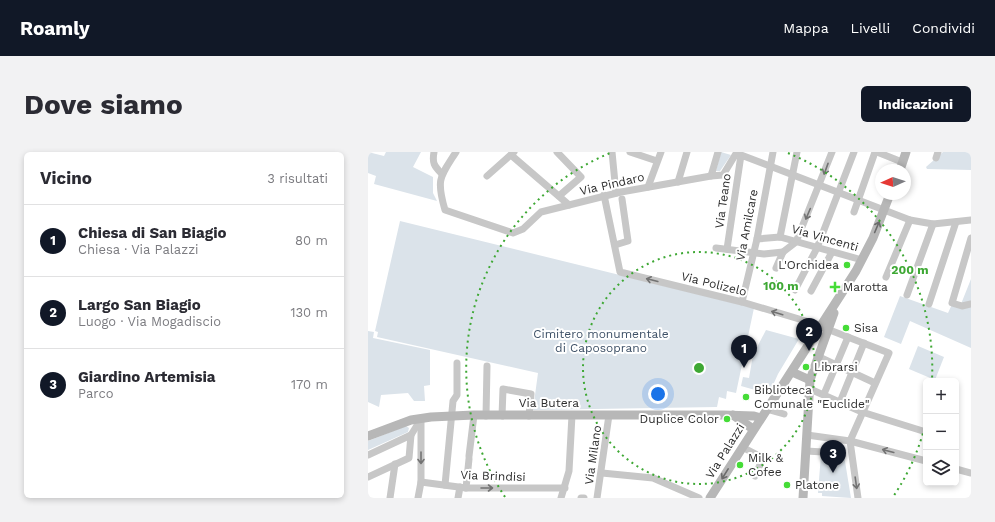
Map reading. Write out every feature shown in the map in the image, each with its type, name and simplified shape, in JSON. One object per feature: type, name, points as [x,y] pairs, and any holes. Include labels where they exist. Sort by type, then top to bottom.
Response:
[{"type":"street","points":[[434,152],[432,160],[434,166],[441,175]]},
{"type":"street","points":[[456,152],[441,175],[440,194],[445,210],[513,233],[523,229],[541,212],[569,205]]},
{"type":"street","points":[[557,152],[581,177],[559,196]]},
{"type":"street","points":[[612,152],[616,193]]},
{"type":"street","points":[[630,152],[657,161]]},
{"type":"street","points":[[648,186],[661,152]]},
{"type":"street","points":[[678,182],[687,152]]},
{"type":"street","points":[[711,176],[718,152]]},
{"type":"street","name":"Via Amilcare","points":[[742,302],[757,239],[769,166],[773,152]]},
{"type":"street","points":[[780,237],[798,152]]},
{"type":"street","points":[[776,268],[784,252],[796,242],[832,152]]},
{"type":"street","points":[[795,290],[817,248],[854,152]]},
{"type":"street","points":[[854,212],[876,152],[897,164]]},
{"type":"street","points":[[902,164],[906,152]]},
{"type":"street","name":"Via Pindaro","points":[[487,176],[513,153],[569,205],[604,195],[648,186],[723,174],[736,153]]},
{"type":"street","points":[[736,153],[838,194],[910,220],[933,224],[971,220]]},
{"type":"street","name":"Via Teano","points":[[728,249],[736,153]]},
{"type":"street","name":"Via Polizelo","points":[[604,195],[620,272],[742,302],[824,328],[889,353],[875,383]]},
{"type":"street","points":[[614,245],[628,242],[622,199]]},
{"type":"street","points":[[803,498],[810,383],[824,328],[840,295],[862,260],[888,200]]},
{"type":"street","points":[[886,277],[910,220]]},
{"type":"street","points":[[928,304],[956,222]]},
{"type":"street","points":[[907,295],[933,224]]},
{"type":"street","name":"Via Vincenti","points":[[757,239],[780,237],[862,260]]},
{"type":"street","points":[[971,238],[952,303],[962,306],[971,304]]},
{"type":"street","points":[[716,248],[764,254],[784,252]]},
{"type":"street","points":[[811,291],[832,252]]},
{"type":"street","name":"Via Palazzi","points":[[710,498],[753,429],[790,374],[824,328]]},
{"type":"street","points":[[824,394],[848,337]]},
{"type":"street","points":[[840,402],[864,343]]},
{"type":"street","points":[[818,356],[875,383],[850,441],[858,498]]},
{"type":"street","points":[[445,485],[453,401],[457,395],[457,363]]},
{"type":"street","points":[[486,416],[487,366]]},
{"type":"street","points":[[790,374],[810,383],[824,394],[862,412],[923,431]]},
{"type":"street","points":[[502,416],[503,389],[532,394],[529,416]]},
{"type":"street","points":[[766,410],[784,414]]},
{"type":"street","points":[[458,498],[463,487],[469,458],[474,415]]},
{"type":"street","points":[[561,498],[569,471],[572,415]]},
{"type":"street","points":[[733,415],[753,429]]},
{"type":"street","name":"Via Butera","points":[[368,436],[411,420],[452,416],[733,415],[761,418]]},
{"type":"street","name":"Via Milano","points":[[597,498],[610,416]]},
{"type":"street","points":[[368,477],[409,458],[411,435],[421,419]]},
{"type":"street","points":[[418,498],[421,482],[421,419]]},
{"type":"street","points":[[368,454],[411,435]]},
{"type":"street","points":[[807,435],[850,441],[923,460]]},
{"type":"street","points":[[742,447],[763,458],[755,476]]},
{"type":"street","points":[[806,451],[823,452]]},
{"type":"street","points":[[390,498],[395,464]]},
{"type":"street","points":[[959,470],[971,473]]},
{"type":"street","points":[[602,473],[654,478],[699,498]]},
{"type":"street","name":"Via Brindisi","points":[[421,482],[463,487],[565,488]]},
{"type":"green space","points":[[368,152],[384,156],[386,152],[421,152],[413,167],[433,177],[433,193],[437,201],[374,184],[376,176],[368,173]]},
{"type":"green space","points":[[721,152],[731,155],[720,171],[716,171]]},
{"type":"green space","points":[[943,152],[971,152],[971,170],[927,169],[926,167]]},
{"type":"green space","name":"Cimitero monumentale di Caposoprano","points":[[400,221],[754,308],[736,393],[727,391],[726,399],[719,397],[717,407],[533,410],[538,373],[377,337],[378,332],[375,331]]},
{"type":"green space","points":[[971,279],[971,348],[910,321],[901,344],[884,337],[900,296],[948,313],[953,302],[961,304]]},
{"type":"green space","points":[[766,330],[799,339],[778,374],[769,394],[741,386],[743,377],[749,378],[753,355]]},
{"type":"green space","points":[[368,331],[374,332],[373,338],[430,350],[430,385],[424,386],[425,401],[414,401],[408,393],[381,395],[379,407],[368,402]]},
{"type":"green space","points":[[918,346],[944,357],[936,378],[930,378],[909,369]]},
{"type":"green space","points":[[406,426],[409,428],[408,432],[368,450],[368,441]]},
{"type":"green space","points":[[834,443],[842,443],[851,498],[822,496],[822,493],[818,493],[821,454],[828,451],[828,445],[834,445]]},
{"type":"place","name":"L'Orchidea","points":[[847,265]]},
{"type":"place","name":"Marotta","points":[[835,287]]},
{"type":"place","name":"Sisa","points":[[846,328]]},
{"type":"place","name":"Largo San Biagio","points":[[809,351]]},
{"type":"place","name":"Librarsi","points":[[806,367]]},
{"type":"place","name":"Chiesa di San Biagio","points":[[744,368]]},
{"type":"place","name":"Biblioteca Comunale \"Euclide\"","points":[[746,397]]},
{"type":"place","name":"Duplice Color","points":[[727,419]]},
{"type":"place","name":"Milk & Cofee","points":[[740,465]]},
{"type":"place","name":"Giardino Artemisia","points":[[833,473]]},
{"type":"place","name":"Platone","points":[[787,485]]}]
